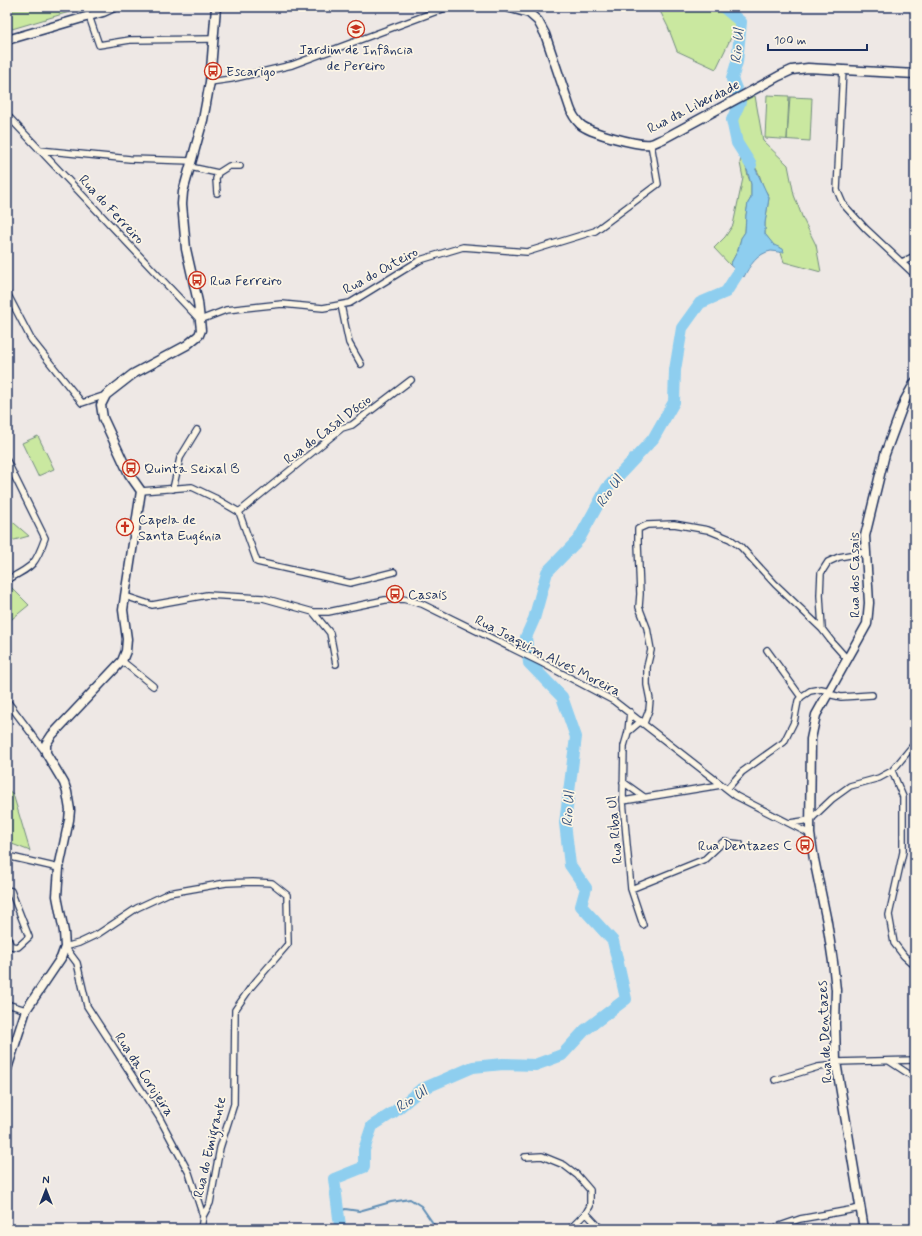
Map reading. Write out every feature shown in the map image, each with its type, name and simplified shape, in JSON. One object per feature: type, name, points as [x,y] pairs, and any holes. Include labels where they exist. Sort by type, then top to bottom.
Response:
[{"type":"street","points":[[7,40],[103,12],[114,7]]},
{"type":"street","points":[[7,293],[31,339],[82,403],[106,395],[133,374],[178,350],[199,335],[201,330],[198,302],[186,249],[182,218],[183,192],[203,120],[210,82],[216,7]]},
{"type":"street","points":[[210,82],[231,80],[292,65],[448,7]]},
{"type":"street","name":"Rua da Liberdade","points":[[507,7],[529,13],[538,21],[545,34],[573,116],[580,124],[588,130],[598,134],[641,144],[651,144],[663,139],[792,70],[808,68],[843,69],[915,74]]},
{"type":"street","points":[[89,16],[99,45],[130,40],[213,39]]},
{"type":"street","points":[[843,69],[837,190],[843,204],[866,229],[915,275]]},
{"type":"street","name":"Rua do Ferreiro","points":[[7,115],[200,320]]},
{"type":"street","name":"Rua do Outeiro","points":[[200,320],[226,310],[282,304],[323,308],[350,303],[427,257],[464,247],[527,252],[595,230],[658,184],[651,144]]},
{"type":"street","points":[[39,150],[191,164],[218,173]]},
{"type":"street","points":[[217,193],[216,179],[218,173],[229,166],[240,166]]},
{"type":"street","points":[[902,262],[915,256]]},
{"type":"street","points":[[341,305],[349,343],[361,364]]},
{"type":"street","name":"Rua do Casal Dócio","points":[[239,512],[342,428],[352,425],[411,380]]},
{"type":"street","name":"Rua dos Casais","points":[[810,834],[811,739],[816,715],[867,624],[868,603],[865,536],[885,454],[904,400],[915,382]]},
{"type":"street","points":[[46,753],[46,744],[52,735],[122,661],[126,652],[127,640],[123,610],[124,596],[141,491],[129,474],[103,418],[101,405],[106,395]]},
{"type":"street","points":[[173,489],[180,458],[197,430]]},
{"type":"street","points":[[7,461],[45,538],[39,555],[30,568],[7,580]]},
{"type":"street","points":[[141,491],[192,487],[239,512],[258,562],[350,583],[394,572]]},
{"type":"street","points":[[628,732],[642,722],[649,710],[650,700],[647,685],[647,667],[651,650],[647,628],[639,607],[638,529],[647,524],[674,524],[708,530],[730,539],[741,547],[775,584],[822,629],[848,660]]},
{"type":"street","points":[[822,629],[820,595],[821,573],[828,562],[839,557],[866,552]]},
{"type":"street","name":"Rua Joaquim Alves Moreira","points":[[124,596],[152,605],[207,595],[263,598],[313,612],[328,612],[385,600],[403,600],[422,604],[542,663],[614,701],[736,796],[810,834]]},
{"type":"street","points":[[313,612],[330,633],[336,664]]},
{"type":"street","points":[[767,650],[801,697]]},
{"type":"street","points":[[122,661],[152,686]]},
{"type":"street","points":[[727,789],[742,772],[784,742],[794,722],[798,701],[810,691],[821,689],[841,697],[872,694]]},
{"type":"street","points":[[7,701],[46,753],[64,783],[69,801],[69,820],[60,868],[57,896],[64,932],[65,947],[61,958],[26,1010],[7,1069]]},
{"type":"street","name":"Rua Riba Ul","points":[[630,712],[628,732],[624,746],[623,801],[631,889],[643,925]]},
{"type":"street","points":[[790,823],[810,820],[832,799],[850,786],[879,778],[892,771],[915,743]]},
{"type":"street","points":[[892,771],[903,797],[903,852],[889,915],[894,943],[904,956],[915,966]]},
{"type":"street","points":[[623,782],[644,797]]},
{"type":"street","points":[[623,801],[721,785]]},
{"type":"street","name":"Rua de Dentazes","points":[[810,834],[828,922],[834,962],[837,1063],[864,1229]]},
{"type":"street","points":[[631,889],[705,859],[723,842],[740,844]]},
{"type":"street","points":[[7,856],[60,868]]},
{"type":"street","name":"Rua do Emigrante","points":[[65,947],[79,943],[98,934],[137,908],[169,892],[226,884],[253,882],[272,884],[287,895],[288,944],[251,987],[235,1010],[234,1104],[220,1148],[210,1203],[203,1216],[201,1229]]},
{"type":"street","points":[[7,890],[11,891],[30,937],[18,947],[11,946],[7,937]]},
{"type":"street","name":"Rua da Corujeira","points":[[65,947],[77,963],[86,1006],[159,1116],[188,1173],[203,1216]]},
{"type":"street","points":[[7,1004],[26,1010]]},
{"type":"street","points":[[775,1080],[837,1063],[915,1060]]},
{"type":"street","points":[[889,1061],[915,1078]]},
{"type":"street","points":[[525,1157],[542,1156],[564,1165],[577,1175],[590,1190],[590,1206],[586,1213],[570,1229]]},
{"type":"street","points":[[771,1229],[800,1219],[861,1208]]},
{"type":"street","points":[[586,1213],[601,1229]]},
{"type":"green space","points":[[7,7],[75,7],[76,10],[12,29],[7,18]]},
{"type":"green space","points":[[658,7],[716,7],[737,25],[716,69],[677,51],[668,27]]},
{"type":"green space","points":[[767,95],[789,96],[787,139],[790,97],[812,98],[810,141],[765,138]]},
{"type":"green space","points":[[755,96],[763,141],[788,165],[794,195],[803,219],[816,245],[821,272],[784,262],[781,253],[765,234],[765,223],[769,198],[751,159],[742,151],[737,143],[732,120],[740,102]]},
{"type":"green space","points":[[742,151],[751,184],[751,198],[748,203],[745,232],[730,265],[714,248],[725,237],[733,225],[743,178],[740,163]]},
{"type":"green space","points":[[38,436],[54,469],[38,476],[22,443]]},
{"type":"green space","points":[[7,517],[29,536],[7,542]]},
{"type":"green space","points":[[7,583],[29,605],[7,623]]},
{"type":"green space","points":[[7,789],[13,794],[30,851],[7,842]]},
{"type":"water","points":[[742,151],[751,159],[769,198],[765,223],[765,234],[774,245],[783,249],[784,252],[771,251],[762,254],[751,264],[744,277],[730,265],[745,232],[748,203],[751,198],[751,184]]},
{"type":"waterway","name":"Rio Ul","points":[[723,7],[741,22],[737,62],[732,79],[737,91]]},
{"type":"waterway","points":[[740,102],[732,120],[737,143],[751,165]]},
{"type":"waterway","name":"Rio Ul","points":[[338,1229],[340,1226],[334,1179],[364,1167],[364,1150],[372,1126],[394,1112],[420,1090],[473,1067],[503,1064],[535,1065],[562,1055],[585,1030],[626,999],[613,941],[581,906],[586,888],[570,865],[565,823],[576,737],[562,697],[529,663],[526,637],[534,619],[547,572],[579,539],[607,488],[653,439],[674,402],[675,370],[682,328],[700,303],[726,292],[747,259]]},
{"type":"waterway","points":[[338,1214],[345,1209],[359,1211],[391,1202],[410,1199],[421,1206],[437,1229]]},
{"type":"place","name":"Jardim de Infância de Pereiro","points":[[356,29]]},
{"type":"place","name":"Escarigo","points":[[213,71]]},
{"type":"place","name":"Rua Ferreiro","points":[[197,280]]},
{"type":"place","name":"Quinta Seixal B","points":[[131,468]]},
{"type":"place","name":"Capela de Santa Eugénia","points":[[125,527]]},
{"type":"place","name":"Casais","points":[[395,594]]},
{"type":"place","name":"Rua Dentazes C","points":[[805,845]]}]
